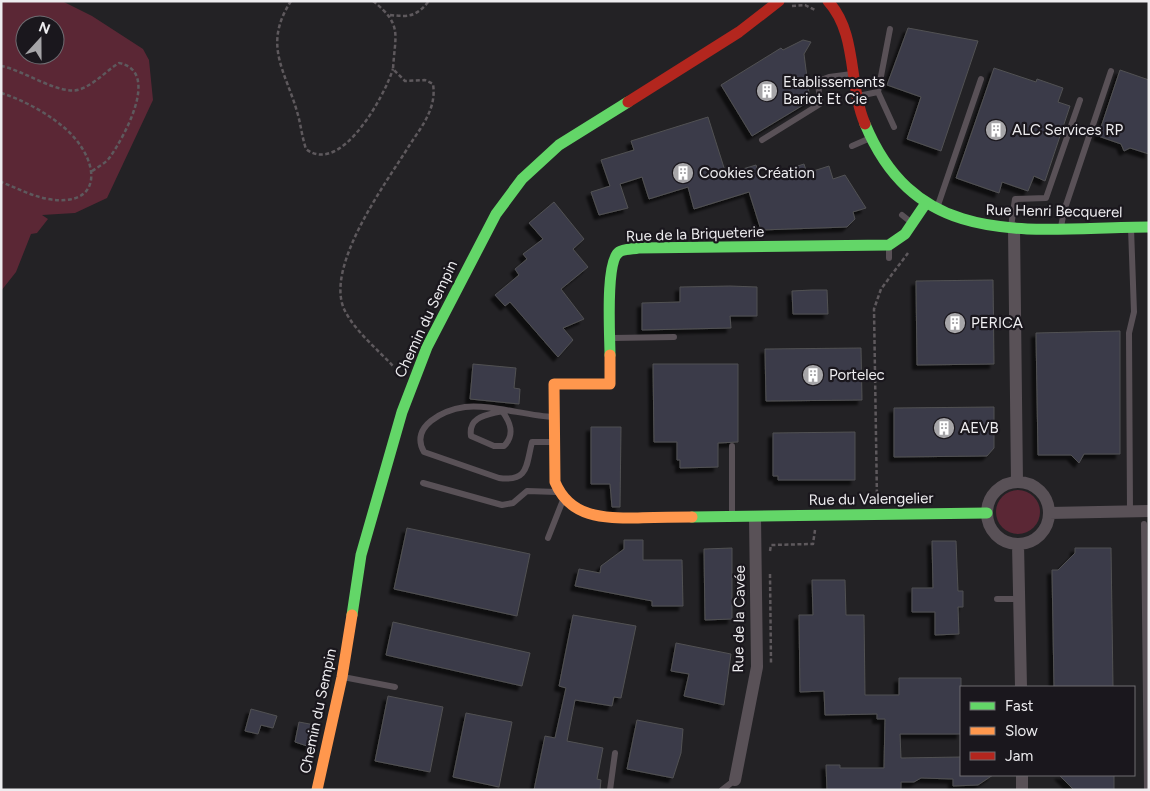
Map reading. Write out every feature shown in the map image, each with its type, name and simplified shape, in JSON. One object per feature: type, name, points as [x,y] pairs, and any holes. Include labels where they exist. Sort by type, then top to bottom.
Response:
[{"type":"street","name":"Rue Henri Becquerel","points":[[828,1],[841,17],[856,96],[870,138],[881,159],[894,176],[926,203],[960,223],[986,226],[1012,228],[1149,227]]},
{"type":"street","name":"Chemin du Sempin","points":[[317,790],[342,677],[361,555],[412,382],[435,331],[502,204],[531,169],[559,145],[782,5]]},
{"type":"street","points":[[889,246],[897,243],[926,203]]},
{"type":"street","points":[[1012,228],[1017,482]]},
{"type":"street","name":"Rue de la Briqueterie","points":[[561,496],[555,482],[554,384],[610,384],[611,273],[613,259],[625,249],[889,246]]},
{"type":"street","points":[[1017,482],[1031,485],[1039,491],[1045,498],[1049,513],[1048,521],[1042,533],[1031,541],[1018,544],[998,537],[991,529],[987,513],[989,502],[996,492],[1005,485],[1017,482]]},
{"type":"street","points":[[561,496],[574,508],[596,517],[755,517]]},
{"type":"street","points":[[1049,513],[1149,511]]},
{"type":"street","name":"Rue du Valengelier","points":[[755,517],[987,513]]},
{"type":"street","name":"Rue de la Cavée","points":[[734,780],[757,667],[755,517]]},
{"type":"street","points":[[1018,544],[1021,686]]},
{"type":"street","points":[[1022,776],[1022,790]]},
{"type":"lane","points":[[890,29],[878,92],[894,127]]},
{"type":"lane","points":[[1060,228],[1111,71]]},
{"type":"lane","points":[[762,140],[820,104],[818,81],[829,77],[852,74]]},
{"type":"lane","points":[[936,210],[981,79]]},
{"type":"lane","points":[[856,96],[878,92]]},
{"type":"lane","points":[[1012,228],[1015,199],[1046,198],[1080,100]]},
{"type":"lane","points":[[852,146],[870,138]]},
{"type":"lane","points":[[902,215],[912,223]]},
{"type":"lane","points":[[1130,511],[1129,333],[1134,312],[1131,227]]},
{"type":"lane","points":[[889,246],[889,258]]},
{"type":"lane","points":[[611,338],[674,338]]},
{"type":"lane","points":[[554,417],[466,407],[440,415],[423,427],[422,450],[499,478],[510,480],[518,478],[527,467],[532,442],[554,442]]},
{"type":"lane","points":[[502,411],[511,426],[509,441],[504,446],[494,446],[471,436],[472,424],[476,418],[502,411]]},
{"type":"lane","points":[[732,446],[732,517]]},
{"type":"lane","points":[[423,483],[502,505],[513,503],[527,491],[561,496],[548,538]]},
{"type":"lane","points":[[1144,524],[1147,790]]},
{"type":"lane","points":[[997,600],[1019,599]]},
{"type":"lane","points":[[342,677],[395,687]]},
{"type":"lane","points":[[610,790],[615,753]]},
{"type":"lane","points":[[722,790],[734,780]]},
{"type":"path","points":[[291,1],[279,24],[277,42],[280,68],[298,115],[306,149],[312,154],[322,156],[332,154],[345,144],[381,98],[393,69],[396,29],[390,14]]},
{"type":"path","points":[[373,1],[390,14],[406,16],[419,12],[429,1]]},
{"type":"path","points":[[782,5],[805,3],[820,12]]},
{"type":"path","points":[[1,66],[12,68],[69,91],[81,89],[120,63],[128,64],[137,74],[139,93],[132,118],[109,159],[92,171]]},
{"type":"path","points":[[392,366],[351,321],[341,299],[340,290],[346,261],[359,228],[433,104],[433,84],[425,80],[405,81],[393,69]]},
{"type":"path","points":[[1,93],[32,107],[71,134],[92,171],[93,182],[87,191],[63,200],[29,194],[1,182]]},
{"type":"path","points":[[877,502],[874,309],[881,288],[911,250]]},
{"type":"shaded area","points":[[1,1],[62,1],[92,16],[143,49],[149,60],[153,100],[107,198],[75,213],[42,215],[48,219],[37,233],[31,234],[16,272],[1,291]]},
{"type":"shaded area","points":[[1018,490],[1030,494],[1036,500],[1040,512],[1036,524],[1030,530],[1018,534],[1006,530],[1000,524],[996,512],[1000,500],[1006,494]]},
{"type":"building","points":[[908,28],[978,41],[941,151],[907,139],[921,97],[887,85]]},
{"type":"building","name":"Etablissements Bariot Et Cie","points":[[803,40],[811,42],[804,54],[810,101],[752,136],[721,85],[781,48],[783,50]]},
{"type":"building","points":[[994,68],[1036,82],[1037,79],[1063,88],[1058,102],[1070,106],[1045,181],[1034,176],[1028,191],[1002,182],[999,193],[956,178]]},
{"type":"building","points":[[1120,70],[1149,80],[1149,154],[1130,148],[1124,151],[1121,144],[1098,136]]},
{"type":"building","name":"Cookies Création","points":[[708,117],[726,174],[756,165],[760,178],[804,164],[807,173],[829,166],[833,179],[845,175],[866,208],[853,212],[855,219],[847,227],[761,230],[749,192],[694,209],[688,187],[649,199],[642,177],[620,184],[628,208],[599,215],[591,192],[610,186],[601,160],[634,150],[631,141]]},
{"type":"building","points":[[554,202],[584,239],[573,249],[588,267],[561,289],[584,319],[563,328],[573,340],[558,357],[510,302],[505,306],[495,295],[519,275],[515,269],[527,259],[523,254],[543,239],[529,223]]},
{"type":"building","name":"PERICA","points":[[993,280],[994,364],[917,365],[916,281]]},
{"type":"building","points":[[680,287],[757,287],[757,316],[730,316],[731,328],[642,330],[642,303],[680,302]]},
{"type":"building","points":[[827,290],[828,314],[793,314],[792,291]]},
{"type":"building","points":[[1120,331],[1120,454],[1084,454],[1079,463],[1071,455],[1038,455],[1036,333]]},
{"type":"building","name":"Portelec","points":[[861,348],[862,400],[766,401],[765,349]]},
{"type":"building","points":[[473,364],[516,368],[514,388],[520,389],[519,404],[470,399]]},
{"type":"building","points":[[653,364],[738,364],[738,442],[718,443],[718,467],[680,468],[680,460],[677,460],[677,442],[654,442]]},
{"type":"building","name":"AEVB","points":[[994,407],[994,448],[987,456],[894,457],[894,408]]},
{"type":"building","points":[[591,427],[621,427],[620,507],[612,507],[610,484],[591,484]]},
{"type":"building","points":[[855,432],[855,480],[778,480],[778,476],[773,476],[773,433]]},
{"type":"building","points":[[407,528],[530,554],[517,616],[394,589]]},
{"type":"building","points":[[624,540],[643,540],[643,560],[682,560],[683,606],[652,606],[652,601],[575,586],[579,569],[600,573],[601,566],[624,549]]},
{"type":"building","points":[[932,541],[956,541],[958,591],[963,591],[963,607],[958,607],[959,634],[935,635],[935,612],[912,612],[912,588],[933,588]]},
{"type":"building","points":[[732,548],[732,619],[705,620],[704,549]]},
{"type":"building","points":[[1075,548],[1111,548],[1113,686],[1054,686],[1052,570],[1058,570],[1075,553]]},
{"type":"building","points":[[812,580],[845,580],[846,615],[864,615],[865,695],[899,695],[899,678],[961,678],[960,734],[900,734],[901,758],[960,757],[960,776],[992,776],[978,785],[953,786],[953,779],[921,778],[914,782],[901,782],[901,790],[827,790],[826,765],[840,765],[840,768],[884,768],[885,719],[877,719],[877,714],[825,715],[824,691],[800,692],[799,615],[813,615]]},
{"type":"building","points":[[573,615],[636,626],[621,698],[614,697],[612,706],[575,700],[567,741],[603,748],[597,779],[601,780],[600,790],[534,790],[545,736],[555,738],[566,688],[559,686]]},
{"type":"building","points":[[393,622],[530,653],[522,686],[386,655]]},
{"type":"building","points":[[676,643],[731,654],[724,705],[684,696],[689,674],[671,671]]},
{"type":"building","points":[[388,696],[443,707],[430,772],[375,761]]},
{"type":"building","points":[[251,709],[277,716],[273,728],[261,725],[258,734],[245,731]]},
{"type":"building","points":[[466,713],[512,722],[499,787],[453,777]]},
{"type":"building","points":[[637,720],[683,729],[681,753],[673,778],[627,769]]},
{"type":"building","points":[[299,722],[315,725],[310,747],[295,742]]},
{"type":"building","points":[[1060,776],[1114,776],[1114,790],[1074,790]]},
{"type":"traffic: fast","points":[[352,615],[361,555],[402,412],[427,347],[496,214],[522,179],[559,145],[628,102]]},
{"type":"traffic: fast","points":[[865,124],[888,166],[916,195],[948,214],[984,224],[1023,229],[1149,227]]},
{"type":"traffic: fast","points":[[610,355],[610,284],[615,259],[621,251],[638,248],[889,245],[905,234],[926,203]]},
{"type":"traffic: fast","points":[[692,517],[987,513]]},
{"type":"traffic: slow","points":[[610,355],[610,384],[554,384],[555,482],[561,494],[569,503],[579,509],[589,514],[600,516],[625,518],[692,517]]},
{"type":"traffic: slow","points":[[317,790],[342,677],[352,615]]},
{"type":"traffic: jam","points":[[628,102],[739,32],[779,1]]},
{"type":"traffic: jam","points":[[828,1],[838,14],[844,29],[856,93],[865,124]]},
{"type":"place","name":"Etablissements Bariot Et Cie","points":[[767,91]]},
{"type":"place","name":"ALC Services RP","points":[[996,130]]},
{"type":"place","name":"Cookies Création","points":[[683,173]]},
{"type":"place","name":"PERICA","points":[[955,323]]},
{"type":"place","name":"Portelec","points":[[813,375]]},
{"type":"place","name":"AEVB","points":[[944,428]]}]
